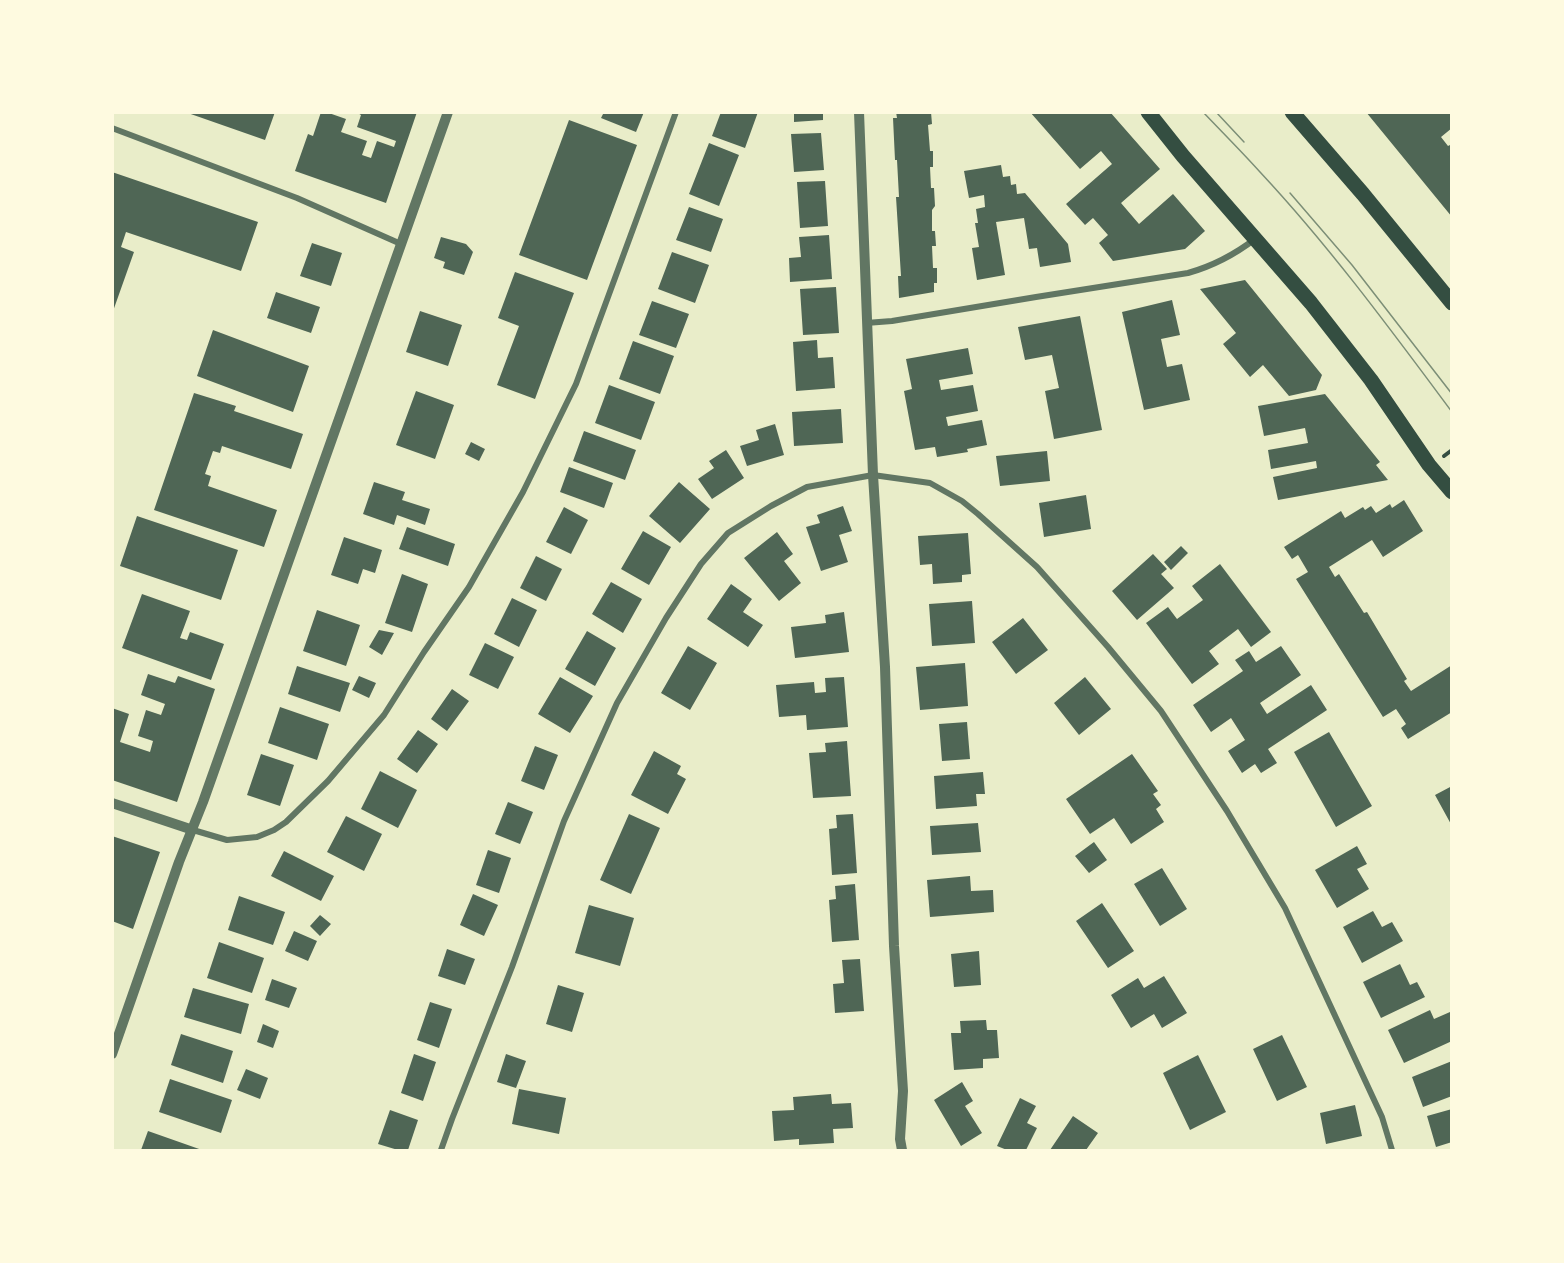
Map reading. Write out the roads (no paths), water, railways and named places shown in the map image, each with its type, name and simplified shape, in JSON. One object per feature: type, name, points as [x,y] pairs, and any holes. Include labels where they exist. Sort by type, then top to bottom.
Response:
[{"type":"main road","points":[[1148,112],[1183,156],[1311,303],[1371,380],[1430,465],[1452,492]]},
{"type":"main road","points":[[1292,112],[1452,303]]},
{"type":"street","points":[[112,1054],[448,112]]},
{"type":"street","points":[[112,803],[227,840],[257,837],[286,822],[328,781],[384,715],[424,652],[470,587],[523,492],[576,384],[676,112]]},
{"type":"street","points":[[859,112],[873,475],[885,667],[894,946],[903,1090],[900,1139],[902,1150]]},
{"type":"street","points":[[112,128],[297,198],[401,244]]},
{"type":"street","points":[[866,323],[892,321],[1188,273],[1204,269],[1223,260],[1256,239]]},
{"type":"street","points":[[441,1150],[512,968],[564,820],[617,703],[666,618],[701,564],[728,533],[807,487],[873,475],[930,483],[962,501],[978,514],[1037,567],[1161,711],[1227,811],[1285,908],[1382,1117],[1392,1150]]},
{"type":"tram line","points":[[1203,112],[1286,200],[1311,230],[1359,289],[1452,412]]},
{"type":"tram line","points":[[1216,112],[1244,142]]},
{"type":"tram line","points":[[1290,193],[1352,265],[1452,394]]}]
